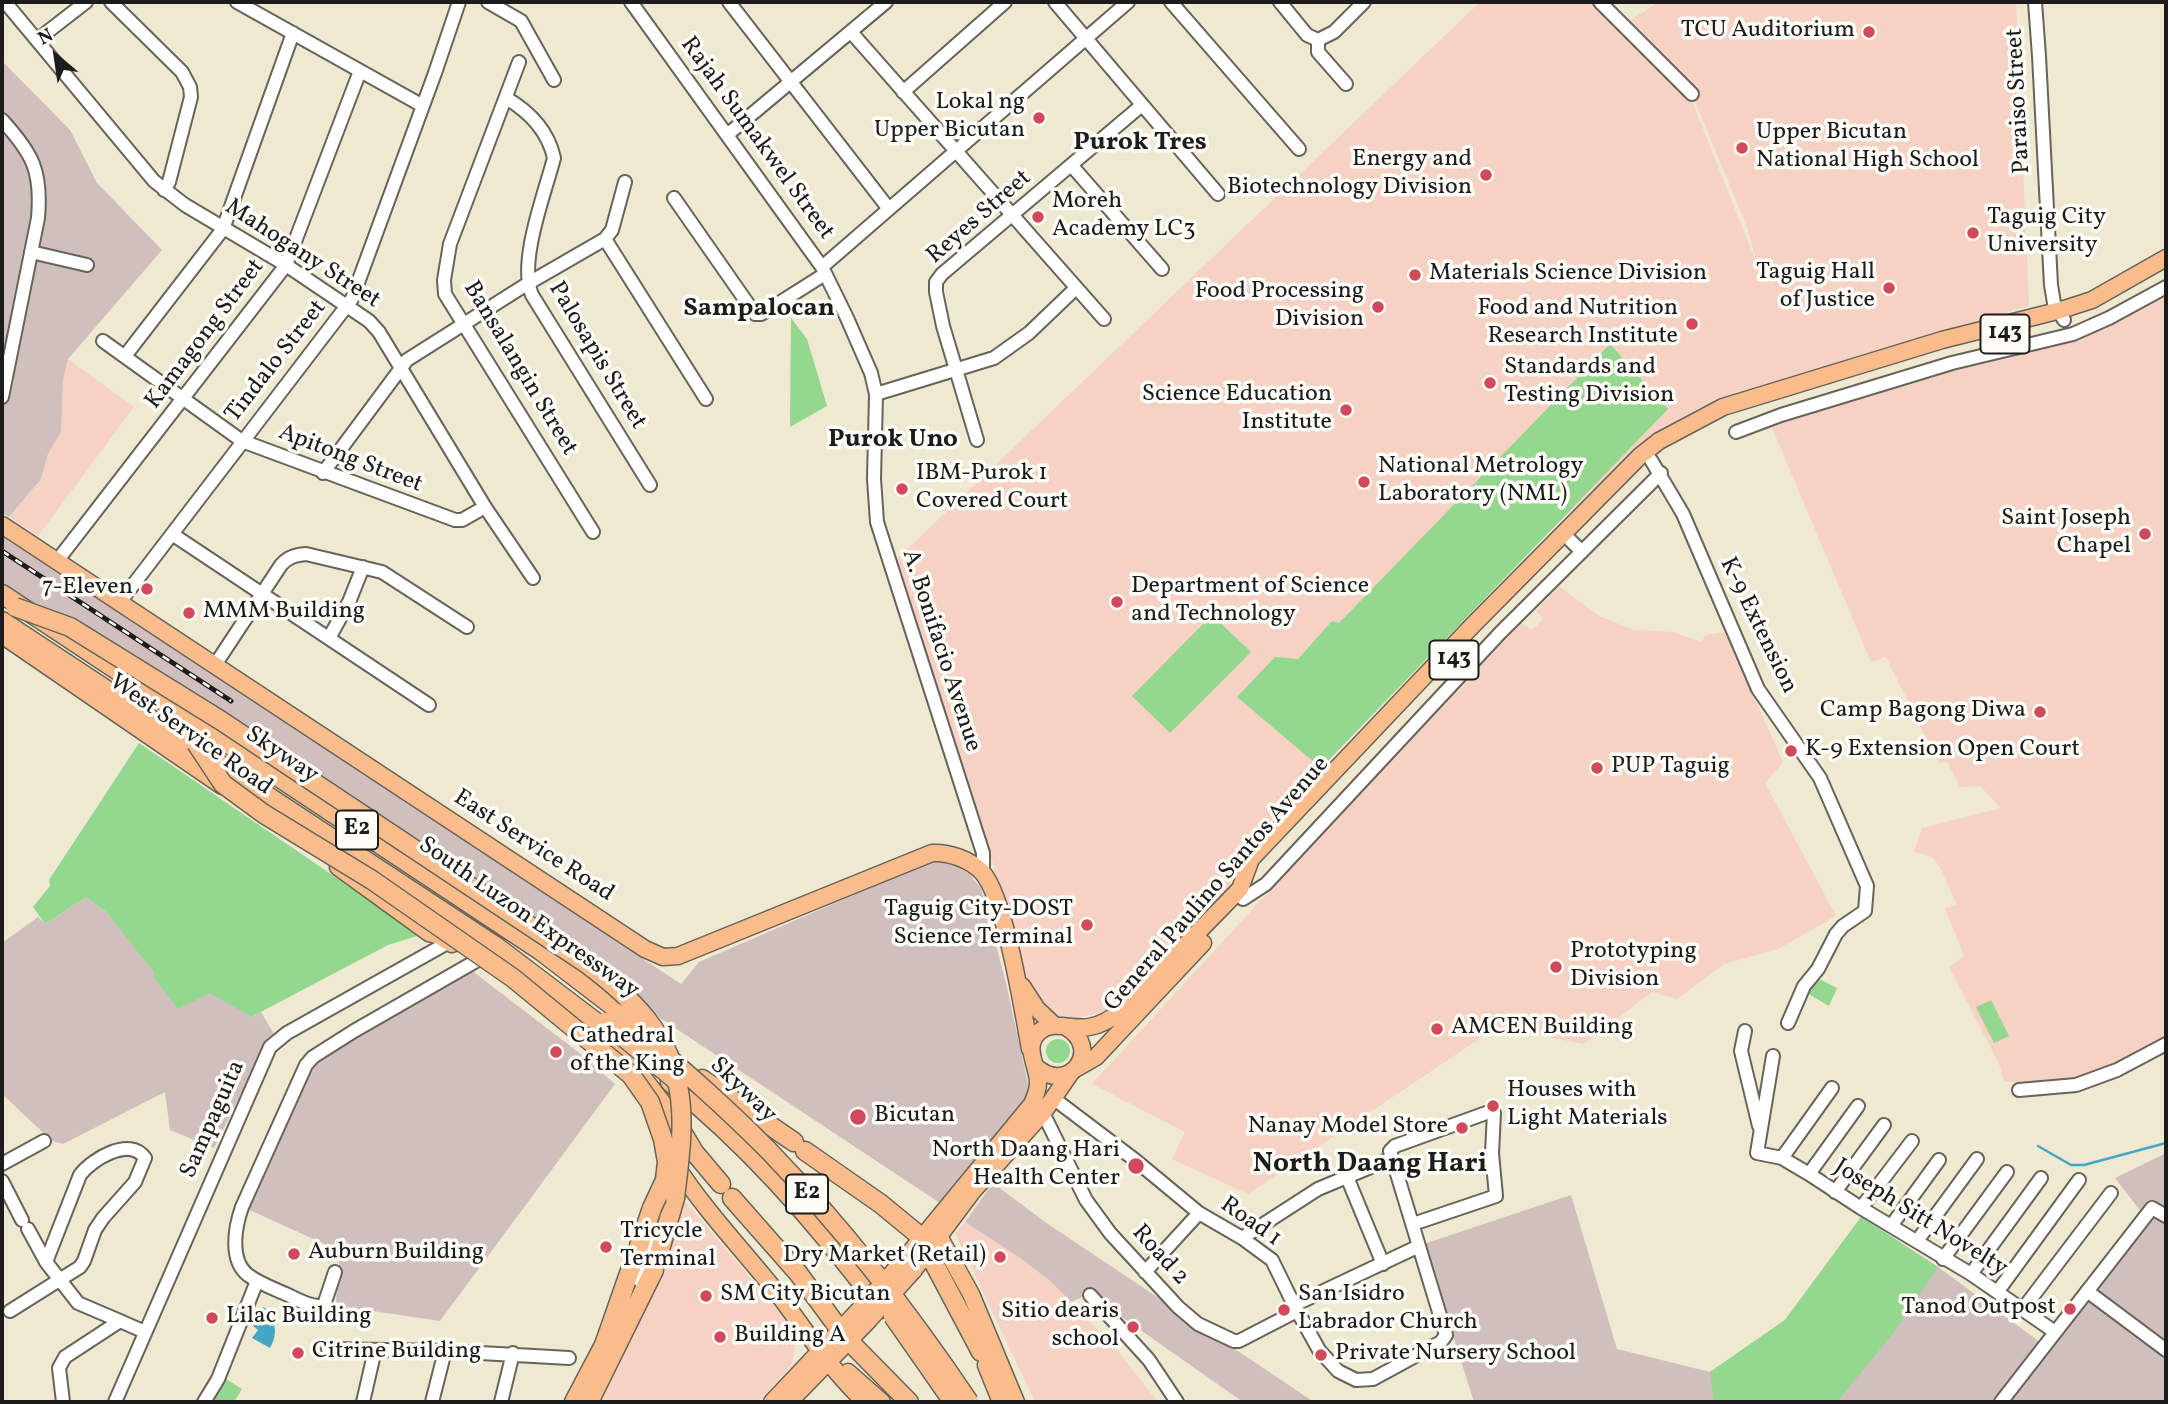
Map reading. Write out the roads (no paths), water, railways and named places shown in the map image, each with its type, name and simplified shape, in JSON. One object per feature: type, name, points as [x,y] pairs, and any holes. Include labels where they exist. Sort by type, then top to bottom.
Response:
[{"type":"highway","name":"Skyway","points":[[5,604],[196,743],[531,965],[713,1111],[764,1161],[852,1263],[918,1349],[953,1402]]},
{"type":"highway","name":"Skyway","points":[[5,604],[538,954],[617,1013],[693,1077],[771,1153],[861,1255],[929,1342],[969,1402]]},
{"type":"highway","name":"South Luzon Expressway","points":[[5,604],[541,951],[618,1009],[702,1079],[775,1150],[866,1250],[934,1339],[976,1402]]},
{"type":"highway","points":[[5,604],[71,627],[220,720],[587,964],[616,985],[639,1009],[667,1052],[679,1091],[681,1145],[675,1198],[657,1262],[589,1402]]},
{"type":"highway","name":"South Luzon Expressway","points":[[2,621],[497,947],[602,1027],[709,1114],[760,1164],[849,1266],[946,1402]]},
{"type":"highway","points":[[196,743],[223,784],[264,814],[372,880],[513,978],[631,1074],[642,1088],[658,1119],[667,1161],[665,1180],[604,1345],[574,1402]]},
{"type":"highway","points":[[602,1027],[676,1122],[694,1152],[798,1273],[845,1335],[909,1402]]},
{"type":"highway","points":[[702,1079],[931,1237],[1002,1402]]},
{"type":"main road","name":"General Paulino Santos Avenue","points":[[931,1237],[1043,1113],[1074,1070],[1096,1057],[1243,900],[1259,866],[1470,643],[1576,546],[1692,433],[1738,411],[2061,315],[2111,291],[2166,258]]},
{"type":"main road","name":"General Paulino Santos Avenue","points":[[1060,1026],[1087,1027],[1100,1024],[1123,1009],[1240,889],[1251,859],[1472,626],[1640,456],[1659,442],[1723,407],[1942,340],[2061,315],[2093,311],[2166,270]]},
{"type":"main road","name":"East Service Road","points":[[2,525],[645,949],[663,957],[678,956],[932,853],[952,855],[967,861],[983,873]]},
{"type":"main road","name":"West Service Road","points":[[2,635],[352,876],[360,885],[429,933],[445,939],[546,1011],[622,1073],[648,1104],[673,1161],[720,1226],[803,1326],[843,1368],[882,1402]]},
{"type":"main road","points":[[983,873],[996,898],[1033,1059],[1049,1076],[1058,1077],[1074,1070]]},
{"type":"main road","points":[[1014,973],[1031,1002],[1060,1026]]},
{"type":"main road","points":[[1033,1059],[1036,1035],[1044,1028],[1060,1026]]},
{"type":"main road","name":"143","points":[[1060,1026],[1079,1038],[1082,1046],[1083,1055],[1074,1070]]},
{"type":"main road","name":"General Paulino Santos Avenue","points":[[828,1353],[908,1267],[1032,1104],[1038,1081],[1033,1059]]},
{"type":"main road","points":[[931,1237],[976,1306],[1016,1402]]},
{"type":"main road","name":"West Service Road","points":[[754,1265],[781,1289],[828,1353],[843,1381],[865,1402]]},
{"type":"main road","points":[[792,1381],[805,1351],[803,1326]]},
{"type":"main road","points":[[772,1402],[792,1381],[828,1353]]},
{"type":"main road","points":[[789,1402],[828,1353]]},
{"type":"street","name":"Mahogany Street","points":[[5,2],[146,172],[164,190],[223,229],[286,265],[369,321],[401,366],[485,507],[533,578]]},
{"type":"street","points":[[37,40],[86,2]]},
{"type":"street","points":[[111,2],[183,72],[190,87],[191,97],[169,182],[164,190]]},
{"type":"street","points":[[237,2],[423,106]]},
{"type":"street","name":"Tindalo Street","points":[[120,602],[352,299],[459,2]]},
{"type":"street","points":[[488,2],[521,21],[554,80]]},
{"type":"street","name":"Rajah Sumakwel Street","points":[[631,2],[823,270]]},
{"type":"street","points":[[729,2],[889,209]]},
{"type":"street","points":[[727,135],[886,2]]},
{"type":"street","points":[[903,92],[1005,2]]},
{"type":"street","points":[[1055,2],[1218,194]]},
{"type":"street","points":[[1171,2],[1299,149]]},
{"type":"street","points":[[1280,2],[1307,35],[1318,40]]},
{"type":"street","points":[[1318,40],[1334,32],[1364,2]]},
{"type":"street","points":[[1600,2],[1692,94]]},
{"type":"street","name":"Paraiso Street","points":[[2035,2],[2048,253],[2054,303],[2061,315]]},
{"type":"street","points":[[674,198],[755,314],[768,310],[823,270],[1124,3]]},
{"type":"street","points":[[851,32],[1104,319]]},
{"type":"street","points":[[125,356],[223,229],[293,33]]},
{"type":"street","points":[[1318,40],[1318,52],[1346,84]]},
{"type":"street","name":"Bansalangin Street","points":[[519,62],[450,244],[444,280],[445,294],[593,532]]},
{"type":"street","name":"Kamagong Street","points":[[57,561],[286,265],[360,71]]},
{"type":"street","name":"Palosapis Street","points":[[506,99],[523,108],[533,118],[551,146],[554,158],[526,265],[527,284],[538,306],[650,485]]},
{"type":"street","name":"Reyes Street","points":[[977,440],[943,326],[936,282],[942,274],[1142,105]]},
{"type":"street","points":[[2,120],[28,152],[40,182],[38,218],[2,397]]},
{"type":"street","points":[[1072,166],[1162,269]]},
{"type":"street","points":[[323,473],[407,360],[527,284],[605,239],[612,230],[625,182]]},
{"type":"street","points":[[605,239],[706,399]]},
{"type":"street","points":[[31,252],[87,265]]},
{"type":"street","name":"A. Bonifacio Avenue","points":[[823,270],[868,364],[877,394],[874,479],[877,522],[983,853],[983,873]]},
{"type":"street","points":[[1736,432],[1782,415],[1952,363],[2073,334],[2120,313],[2166,287]]},
{"type":"street","points":[[877,394],[985,361],[1004,352],[1029,333],[1076,289]]},
{"type":"street","name":"Apitong Street","points":[[103,341],[242,441],[455,520],[462,520],[485,507]]},
{"type":"street","name":"K-9 Extension","points":[[1656,467],[1683,514],[1758,689],[1819,778],[1867,886],[1865,911],[1836,934],[1818,969],[1804,986],[1788,1023]]},
{"type":"street","points":[[172,534],[429,705]]},
{"type":"street","points":[[215,665],[281,565],[286,559],[296,555],[306,554],[393,577],[467,628]]},
{"type":"street","points":[[328,638],[349,602],[363,567]]},
{"type":"street","name":"Sampaguita","points":[[116,1402],[270,1047],[287,1033],[445,939]]},
{"type":"street","points":[[335,1272],[326,1302],[321,1307],[296,1299],[246,1273],[239,1260],[234,1238],[236,1224],[309,1060],[438,981],[476,961]]},
{"type":"street","points":[[1745,1031],[1741,1051],[1761,1130]]},
{"type":"street","points":[[2019,1090],[2076,1085],[2117,1070],[2166,1044]]},
{"type":"street","points":[[1761,1130],[1773,1056]]},
{"type":"street","points":[[1782,1158],[1832,1088]]},
{"type":"street","name":"Road 1","points":[[1053,1098],[1199,1213],[1242,1238],[1272,1260],[1324,1357],[1338,1371],[1356,1380],[1378,1377],[1441,1342],[1446,1335],[1391,1154]]},
{"type":"street","points":[[1809,1174],[1858,1106]]},
{"type":"street","name":"Road 2","points":[[1043,1113],[1086,1200],[1110,1233],[1178,1307],[1198,1324],[1234,1341],[1246,1339],[1296,1308]]},
{"type":"street","points":[[1242,1238],[1297,1201],[1391,1154],[1477,1116],[1494,1113],[1492,1153],[1496,1196],[1413,1224]]},
{"type":"street","points":[[1835,1192],[1884,1125]]},
{"type":"street","name":"Joseph Sitt Novelty","points":[[1761,1130],[1757,1153],[1782,1158],[1809,1174],[1998,1291],[2055,1332]]},
{"type":"street","points":[[1861,1208],[1912,1141]]},
{"type":"street","points":[[2,1164],[44,1142]]},
{"type":"street","points":[[10,1311],[61,1280],[84,1261],[95,1230],[135,1182],[145,1158],[140,1151],[135,1148],[123,1149],[86,1167],[80,1175],[46,1262]]},
{"type":"street","points":[[1891,1226],[1939,1160]]},
{"type":"street","points":[[1917,1241],[1977,1160]]},
{"type":"street","points":[[582,1402],[604,1362],[656,1220],[673,1161]]},
{"type":"street","points":[[1943,1259],[2007,1172]]},
{"type":"street","points":[[1347,1177],[1382,1264]]},
{"type":"street","points":[[1971,1274],[2041,1178]]},
{"type":"street","points":[[1998,1291],[2078,1180]]},
{"type":"street","points":[[2,1181],[46,1262],[78,1303],[145,1332]]},
{"type":"street","points":[[2023,1309],[2111,1193]]},
{"type":"street","points":[[2001,1402],[2152,1208],[2166,1216]]},
{"type":"street","points":[[1145,1272],[1199,1213]]},
{"type":"street","points":[[1296,1308],[1418,1247]]},
{"type":"street","points":[[204,1402],[218,1379],[257,1281]]},
{"type":"street","points":[[2087,1291],[2166,1350]]},
{"type":"street","points":[[1090,1295],[1149,1360],[1177,1402]]},
{"type":"street","points":[[63,1402],[59,1368],[65,1357],[120,1321]]},
{"type":"street","points":[[328,1349],[513,1353],[569,1358]]},
{"type":"street","points":[[363,1402],[375,1350]]},
{"type":"street","points":[[432,1402],[445,1351]]},
{"type":"street","points":[[501,1402],[513,1353]]},
{"type":"water","points":[[264,1307],[274,1326],[270,1348],[252,1338],[258,1330],[251,1324],[258,1311]]},
{"type":"waterway","points":[[2038,1146],[2071,1165],[2084,1165],[2166,1143]]},
{"type":"railway","points":[[2,551],[231,701]]},
{"type":"place","name":"TCU Auditorium","points":[[1869,32]]},
{"type":"place","name":"Lokal ng Upper Bicutan","points":[[1039,118]]},
{"type":"place","name":"Upper Bicutan National High School","points":[[1742,148]]},
{"type":"place","name":"Energy and Biotechnology Division","points":[[1486,175]]},
{"type":"place","name":"Moreh Academy LC3","points":[[1038,217]]},
{"type":"place","name":"Taguig City University","points":[[1973,233]]},
{"type":"place","name":"Materials Science Division","points":[[1415,275]]},
{"type":"place","name":"Taguig Hall of Justice","points":[[1889,288]]},
{"type":"place","name":"Food Processing Division","points":[[1378,307]]},
{"type":"place","name":"Food and Nutrition Research Institute","points":[[1692,324]]},
{"type":"place","name":"Standards and Testing Division","points":[[1490,383]]},
{"type":"place","name":"Science Education Institute","points":[[1346,410]]},
{"type":"place","name":"National Metrology Laboratory (NML)","points":[[1364,482]]},
{"type":"place","name":"IBM-Purok 1 Covered Court","points":[[902,489]]},
{"type":"place","name":"Saint Joseph Chapel","points":[[2145,534]]},
{"type":"place","name":"7-Eleven","points":[[147,589]]},
{"type":"place","name":"Department of Science and Technology","points":[[1117,602]]},
{"type":"place","name":"MMM Building","points":[[189,613]]},
{"type":"place","name":"Camp Bagong Diwa","points":[[2040,712]]},
{"type":"place","name":"K-9 Extension Open Court","points":[[1791,751]]},
{"type":"place","name":"PUP Taguig","points":[[1597,768]]},
{"type":"place","name":"Taguig City-DOST Science Terminal","points":[[1087,925]]},
{"type":"place","name":"Prototyping Division","points":[[1556,967]]},
{"type":"place","name":"AMCEN Building","points":[[1437,1029]]},
{"type":"place","name":"Cathedral of the King","points":[[556,1052]]},
{"type":"place","name":"Houses with Light Materials","points":[[1493,1106]]},
{"type":"place","name":"Bicutan","points":[[858,1117]]},
{"type":"place","name":"Nanay Model Store","points":[[1462,1128]]},
{"type":"place","name":"North Daang Hari Health Center","points":[[1136,1166]]},
{"type":"place","name":"Tricycle Terminal","points":[[606,1247]]},
{"type":"place","name":"Auburn Building","points":[[294,1254]]},
{"type":"place","name":"Dry Market (Retail)","points":[[1000,1257]]},
{"type":"place","name":"SM City Bicutan","points":[[706,1296]]},
{"type":"place","name":"Tanod Outpost","points":[[2070,1309]]},
{"type":"place","name":"San Isidro Labrador Church","points":[[1284,1310]]},
{"type":"place","name":"Lilac Building","points":[[212,1318]]},
{"type":"place","name":"Sitio dearis school","points":[[1133,1327]]},
{"type":"place","name":"Building A","points":[[720,1337]]},
{"type":"place","name":"Citrine Building","points":[[298,1353]]},
{"type":"place","name":"Private Nursery School","points":[[1321,1355]]},
{"type":"district","name":"Purok Tres","points":[[1140,144]]},
{"type":"district","name":"Sampalocan","points":[[759,310]]},
{"type":"district","name":"Purok Uno","points":[[893,441]]},
{"type":"district","name":"North Daang Hari","points":[[1370,1166]]}]
